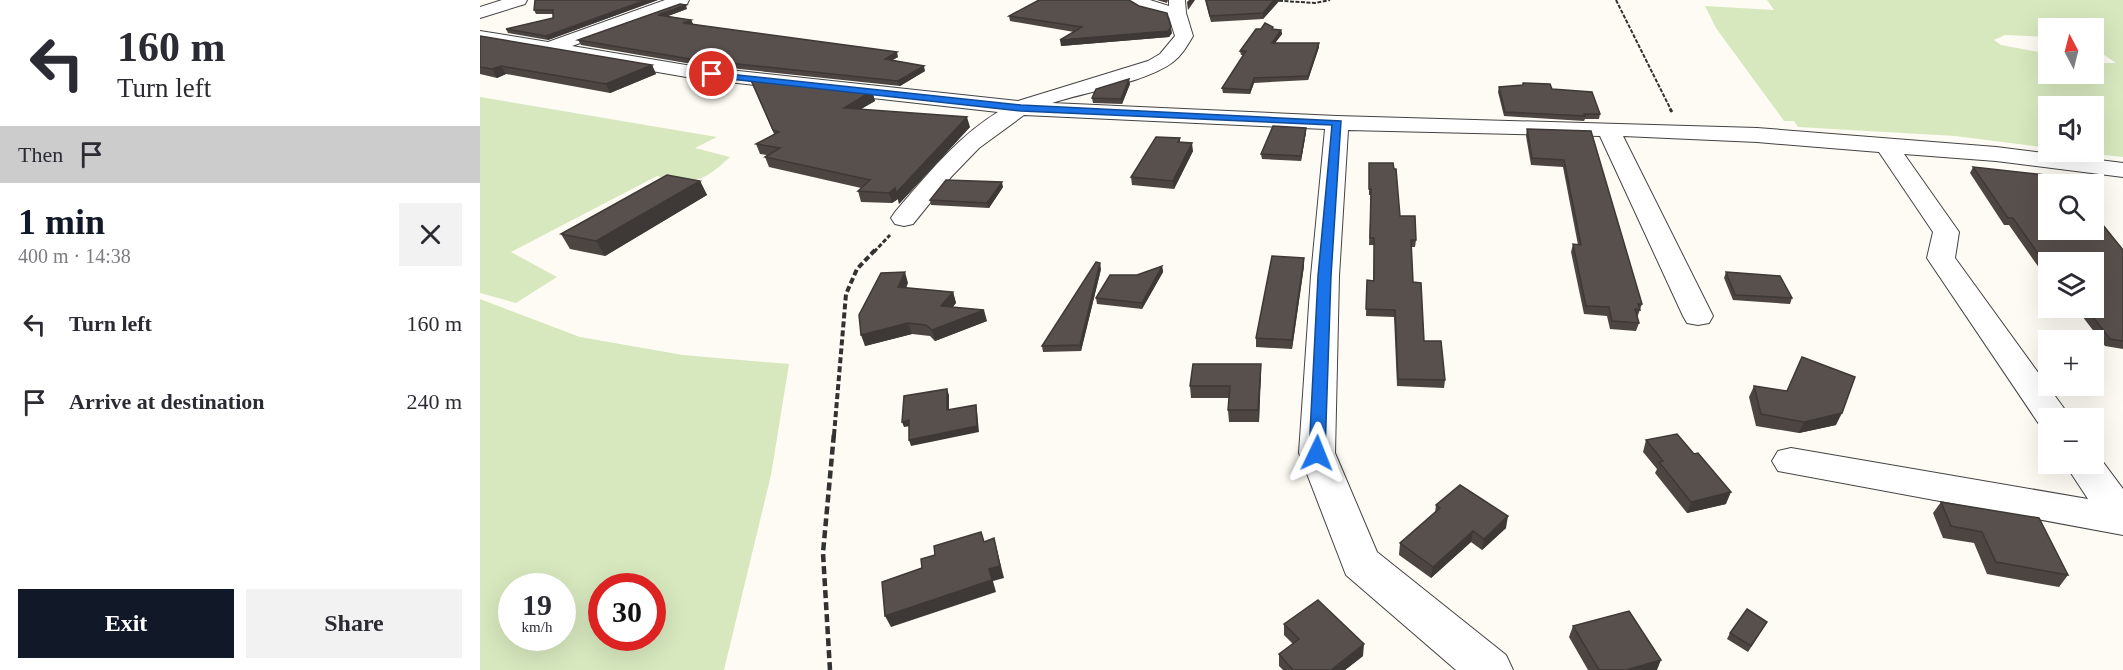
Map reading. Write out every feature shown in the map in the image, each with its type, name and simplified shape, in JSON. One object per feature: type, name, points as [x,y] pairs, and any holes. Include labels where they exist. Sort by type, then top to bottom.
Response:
[{"type":"street","points":[[480,13],[519,0]]},
{"type":"street","points":[[551,47],[681,0]]},
{"type":"street","points":[[904,218],[940,175],[975,140],[1003,117],[1021,108],[1166,60],[1179,47],[1184,36],[1177,7],[1158,9],[1135,0]]},
{"type":"street","points":[[480,36],[715,75],[1021,108],[1337,123],[1681,131],[1885,144],[2123,170]]},
{"type":"street","points":[[1337,123],[1325,276],[1317,453],[1361,563],[1490,670]]},
{"type":"street","points":[[1608,129],[1698,316]]},
{"type":"street","points":[[1885,144],[1946,232],[1941,258],[2046,408]]},
{"type":"street","points":[[1791,461],[2123,519]]},
{"type":"street","points":[[2091,474],[2123,519]]},
{"type":"path","points":[[1268,0],[1315,3],[1330,0]]},
{"type":"path","points":[[1616,0],[1630,34],[1653,69],[1681,131]]},
{"type":"path","points":[[830,670],[823,553],[846,294],[857,268],[904,218]]},
{"type":"green space","points":[[1767,0],[2123,0],[2123,157],[2104,155],[2104,96],[2038,96],[2038,147],[1955,136],[1798,127],[1794,121],[1784,121],[1716,28],[1705,6],[1774,10]]},
{"type":"green space","points":[[480,97],[717,137],[695,148],[730,157],[705,177],[697,180],[680,181],[657,176],[511,252],[557,277],[516,303],[480,293]]},
{"type":"green space","points":[[480,299],[580,337],[683,355],[789,364],[771,475],[724,670],[480,670]]},
{"type":"building","points":[[535,0],[646,0],[546,36],[506,29],[553,18],[553,10],[534,10]]},
{"type":"building","points":[[1039,0],[1129,0],[1139,6],[1167,13],[1171,27],[1168,31],[1060,40],[1082,27],[1009,16]]},
{"type":"building","points":[[1206,0],[1274,0],[1263,13],[1210,16]]},
{"type":"building","points":[[680,4],[686,5],[658,15],[691,20],[683,23],[897,52],[885,59],[924,66],[898,81],[690,59],[578,40]]},
{"type":"building","points":[[1265,23],[1273,27],[1272,29],[1281,30],[1272,43],[1319,43],[1308,76],[1254,78],[1250,90],[1222,88],[1246,51],[1240,51],[1256,29],[1261,29]]},
{"type":"building","points":[[480,36],[652,65],[606,84],[501,66],[492,69],[480,67]]},
{"type":"building","points":[[750,78],[872,91],[844,108],[967,117],[896,193],[895,188],[889,193],[858,191],[870,180],[765,157],[780,148],[756,144],[779,132],[773,130]]},
{"type":"building","points":[[1129,79],[1121,99],[1092,98],[1096,89]]},
{"type":"building","points":[[1523,83],[1550,84],[1552,89],[1592,92],[1600,114],[1584,114],[1585,116],[1505,112],[1499,87],[1523,85]]},
{"type":"building","points":[[1273,126],[1306,128],[1301,156],[1261,154]]},
{"type":"building","points":[[1527,129],[1591,131],[1642,304],[1638,304],[1640,310],[1635,309],[1639,323],[1612,321],[1609,307],[1586,306],[1573,244],[1581,245],[1564,160],[1532,158]]},
{"type":"building","points":[[1156,137],[1180,138],[1178,142],[1192,143],[1173,181],[1131,177]]},
{"type":"building","points":[[1369,163],[1393,163],[1396,169],[1400,216],[1415,216],[1416,240],[1411,240],[1413,282],[1421,283],[1424,341],[1441,341],[1445,380],[1398,379],[1395,310],[1366,309],[1367,280],[1374,281],[1374,238],[1370,238]]},
{"type":"building","points":[[1973,167],[2038,174],[2038,240],[2104,240],[2104,226],[2123,250],[2123,341],[2110,339],[2094,318],[2104,318],[2104,252],[2038,253],[2013,218],[2008,218]]},
{"type":"building","points":[[667,175],[700,181],[596,241],[561,234]]},
{"type":"building","points":[[946,180],[1002,182],[987,203],[930,200]]},
{"type":"building","points":[[1272,256],[1304,258],[1292,340],[1256,338]]},
{"type":"building","points":[[1096,262],[1100,263],[1080,345],[1042,346]]},
{"type":"building","points":[[1162,266],[1142,303],[1096,298],[1110,275],[1137,275]]},
{"type":"building","points":[[905,272],[898,287],[953,292],[941,306],[984,310],[932,330],[926,325],[908,323],[861,335],[859,315],[881,273]]},
{"type":"building","points":[[1726,272],[1780,276],[1792,298],[1735,295]]},
{"type":"building","points":[[1802,357],[1855,377],[1842,413],[1804,422],[1761,414],[1754,386],[1787,391]]},
{"type":"building","points":[[1193,364],[1261,364],[1258,410],[1228,410],[1230,386],[1190,386]]},
{"type":"building","points":[[947,389],[947,410],[976,405],[977,426],[909,440],[909,420],[902,422],[904,396]]},
{"type":"building","points":[[1677,434],[1694,454],[1698,453],[1731,492],[1691,502],[1659,462],[1663,461],[1646,440]]},
{"type":"building","points":[[1460,485],[1508,516],[1484,539],[1473,531],[1433,567],[1400,543],[1440,508],[1436,505]]},
{"type":"building","points":[[1941,502],[2039,518],[2068,575],[1996,562],[1982,532],[1951,526]]},
{"type":"building","points":[[981,532],[984,542],[994,538],[1000,566],[989,569],[992,580],[885,616],[882,582],[922,568],[921,559],[935,555],[934,546]]},
{"type":"building","points":[[1318,600],[1364,644],[1331,670],[1293,670],[1279,654],[1299,639],[1284,624]]},
{"type":"building","points":[[1747,609],[1767,622],[1751,646],[1730,633]]},
{"type":"building","points":[[1629,611],[1661,660],[1626,670],[1599,670],[1573,626]]},
{"type":"route","points":[[712,74],[1021,108],[1337,123],[1325,276],[1317,453]]}]
